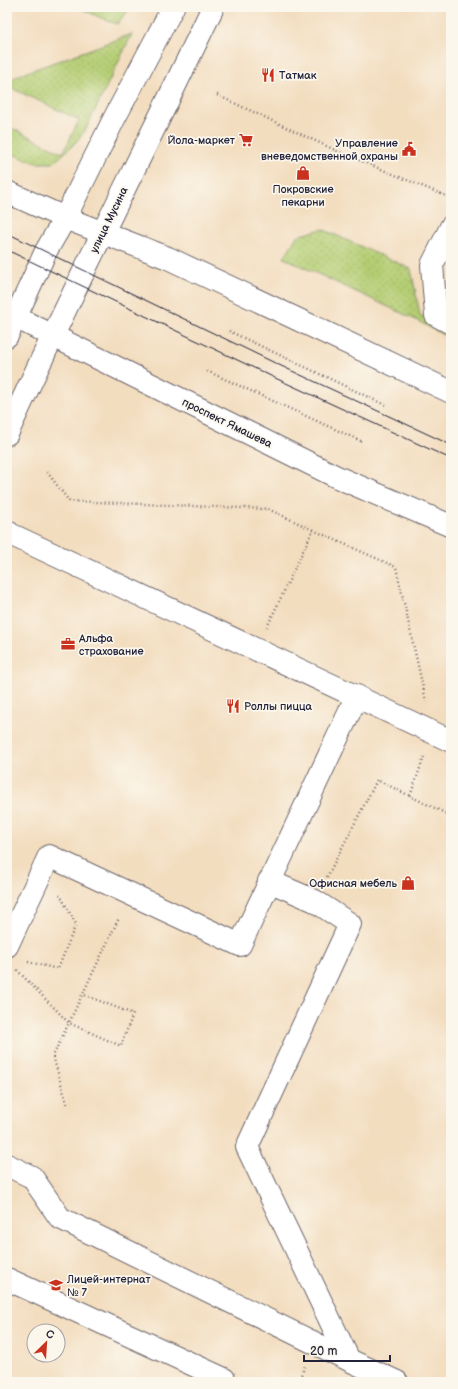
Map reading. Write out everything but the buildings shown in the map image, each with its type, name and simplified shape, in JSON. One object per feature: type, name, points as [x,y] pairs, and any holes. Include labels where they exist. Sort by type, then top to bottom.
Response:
[{"type":"main road","points":[[10,322],[173,7]]},
{"type":"main road","name":"улица Мусина","points":[[7,434],[213,7]]},
{"type":"main road","points":[[7,192],[65,218],[168,258],[451,392]]},
{"type":"main road","points":[[451,227],[432,265],[436,315],[451,322]]},
{"type":"main road","name":"проспект Ямашева","points":[[10,322],[53,336],[337,477],[451,526]]},
{"type":"main road","points":[[7,531],[10,534],[256,650],[442,736]]},
{"type":"main road","points":[[14,957],[49,856],[240,945],[269,880],[357,696]]},
{"type":"main road","points":[[269,880],[315,901],[350,924],[247,1147],[349,1360]]},
{"type":"main road","points":[[7,1165],[32,1177],[60,1218],[349,1360],[398,1382]]},
{"type":"main road","points":[[7,1279],[224,1379],[225,1382]]},
{"type":"path","points":[[217,95],[337,151],[451,198]]},
{"type":"path","points":[[229,331],[385,405]]},
{"type":"path","points":[[207,371],[363,442]]},
{"type":"path","points":[[46,472],[69,501],[268,509],[396,568],[442,736],[410,796]]},
{"type":"path","points":[[256,650],[313,530]]},
{"type":"path","points":[[315,901],[377,780],[451,816]]},
{"type":"path","points":[[14,957],[58,970],[76,924],[44,867]]},
{"type":"path","points":[[67,1104],[53,1056],[131,894]]},
{"type":"path","points":[[14,957],[68,1023],[120,1046],[133,1014],[82,994]]},
{"type":"green space","points":[[77,7],[129,7],[127,12],[117,24]]},
{"type":"green space","points":[[132,34],[85,131],[66,152],[53,163],[36,163],[7,152],[7,126],[63,153],[79,120],[7,86],[7,84],[16,76]]},
{"type":"green space","points":[[322,229],[411,269],[420,315],[451,330],[451,339],[414,319],[284,258],[297,236]]},
{"type":"tram line","points":[[7,233],[277,364],[451,445]]},
{"type":"tram line","points":[[7,250],[273,377],[451,459]]},
{"type":"place","name":"Татмак","points":[[268,75]]},
{"type":"place","name":"Йола-маркет","points":[[246,140]]},
{"type":"place","name":"Управление вневедомственной охраны","points":[[409,149]]},
{"type":"place","name":"Покровские пекарни","points":[[303,173]]},
{"type":"place","name":"Альфа страхование","points":[[68,644]]},
{"type":"place","name":"Роллы пицца","points":[[233,706]]},
{"type":"place","name":"Офисная мебель","points":[[408,883]]},
{"type":"place","name":"Лицей-интернат № 7","points":[[56,1285]]}]
